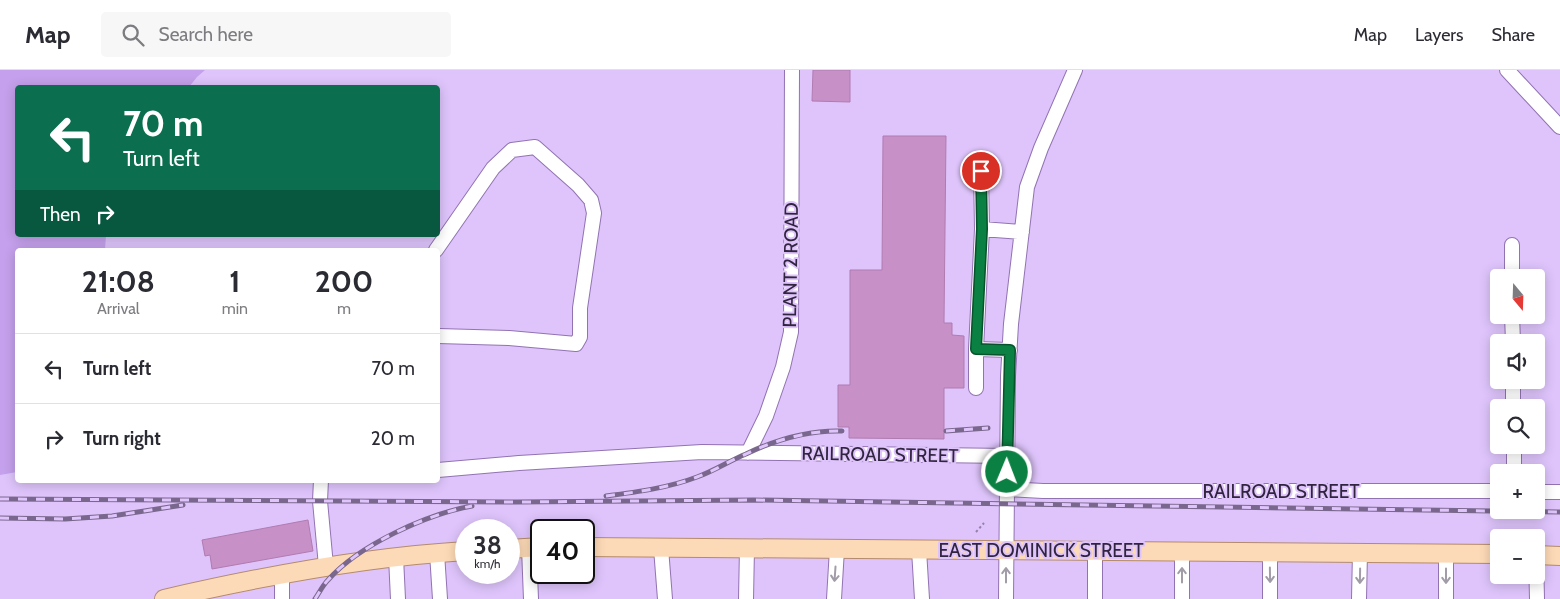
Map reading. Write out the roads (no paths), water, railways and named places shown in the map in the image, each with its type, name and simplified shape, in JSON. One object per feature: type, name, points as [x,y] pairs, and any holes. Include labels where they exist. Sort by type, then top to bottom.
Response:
[{"type":"main road","name":"EAST DOMINICK STREET","points":[[595,547],[1490,554]]},
{"type":"main road","points":[[164,599],[326,566],[455,552]]},
{"type":"main road","points":[[1545,555],[1560,556]]},
{"type":"street","name":"PLANT 2 ROAD","points":[[748,453],[766,416],[783,367],[791,332],[792,70]]},
{"type":"street","points":[[1006,599],[1010,350],[1027,187],[1041,148],[1075,70]]},
{"type":"street","points":[[1511,71],[1560,127]]},
{"type":"street","points":[[437,248],[493,168],[512,150],[534,147],[591,200],[594,213],[580,308],[580,337],[576,344],[509,338],[440,336]]},
{"type":"street","points":[[976,388],[982,229],[981,171]]},
{"type":"street","points":[[982,229],[1022,232]]},
{"type":"street","points":[[1512,245],[1512,269]]},
{"type":"street","points":[[976,349],[1010,350]]},
{"type":"street","name":"RAILROAD STREET","points":[[440,470],[519,463],[692,453],[1008,456]]},
{"type":"street","points":[[319,483],[326,566]]},
{"type":"street","name":"RAILROAD STREET","points":[[1007,489],[1043,492],[1490,491]]},
{"type":"street","points":[[1545,492],[1560,492]]},
{"type":"street","points":[[662,548],[664,599]]},
{"type":"street","points":[[746,599],[747,548]]},
{"type":"street","points":[[834,599],[837,549]]},
{"type":"street","points":[[919,550],[922,599]]},
{"type":"street","points":[[1095,551],[1095,599]]},
{"type":"street","points":[[1182,551],[1182,599]]},
{"type":"street","points":[[1270,552],[1270,599]]},
{"type":"street","points":[[1359,599],[1360,552]]},
{"type":"street","points":[[437,553],[440,599]]},
{"type":"street","points":[[1446,553],[1446,599]]},
{"type":"street","points":[[396,557],[398,599]]},
{"type":"street","points":[[282,575],[282,599]]},
{"type":"street","points":[[531,599],[532,584]]},
{"type":"street","points":[[1537,584],[1537,599]]},
{"type":"railway","points":[[946,431],[988,428]]},
{"type":"railway","points":[[606,496],[652,489],[686,481],[781,440],[818,432],[842,431]]},
{"type":"railway","points":[[0,499],[517,502],[754,500],[1560,512]]},
{"type":"railway","points":[[0,518],[65,519],[112,516],[183,505]]},
{"type":"railway","points":[[315,599],[326,582],[341,567],[375,543],[435,516],[472,506]]}]
